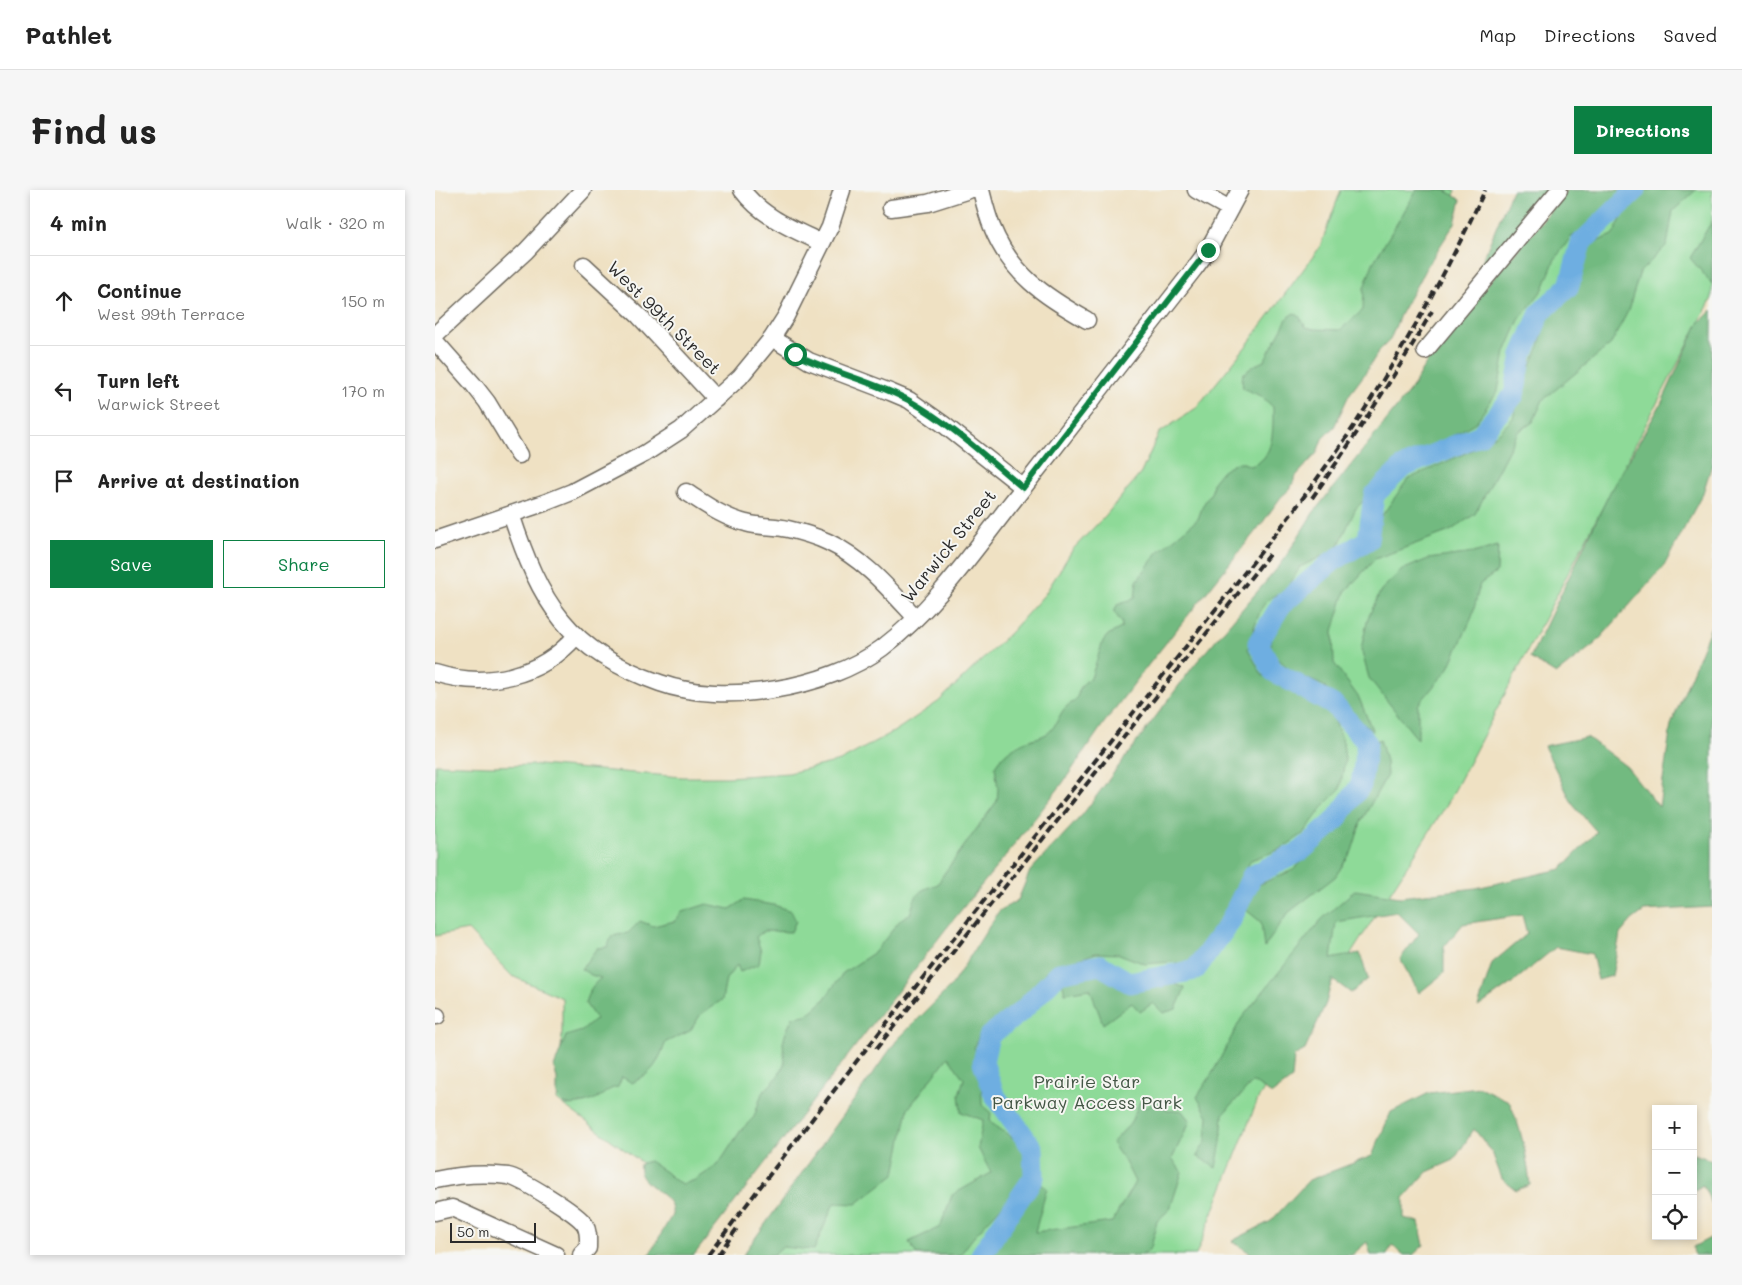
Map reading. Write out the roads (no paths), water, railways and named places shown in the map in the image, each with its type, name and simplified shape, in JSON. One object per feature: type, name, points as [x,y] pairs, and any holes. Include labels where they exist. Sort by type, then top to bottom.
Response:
[{"type":"street","points":[[435,335],[526,251],[583,190]]},
{"type":"street","points":[[742,190],[764,213],[822,243]]},
{"type":"street","points":[[435,540],[573,492],[644,454],[681,430],[740,378],[772,338],[786,316],[822,243],[837,208],[842,190]]},
{"type":"street","points":[[891,208],[928,202],[969,190]]},
{"type":"street","points":[[981,190],[991,225],[1009,260],[1023,277],[1057,304],[1087,320]]},
{"type":"street","points":[[1196,190],[1230,209]]},
{"type":"street","name":"Warwick Street","points":[[511,514],[524,554],[559,617],[576,636],[598,653],[621,667],[667,686],[718,693],[787,688],[838,672],[881,649],[935,600],[1194,269],[1208,250],[1240,190]]},
{"type":"street","points":[[1425,351],[1559,190]]},
{"type":"street","name":"West 99th Street","points":[[584,265],[639,316],[716,398]]},
{"type":"street","points":[[772,338],[809,361],[909,400],[943,424],[1023,488]]},
{"type":"street","points":[[435,341],[487,402],[519,455]]},
{"type":"street","points":[[686,492],[715,511],[732,519],[747,524],[787,529],[806,534],[845,551],[878,577],[917,618]]},
{"type":"street","points":[[435,673],[468,680],[491,680],[510,676],[532,670],[551,660],[565,650],[576,636]]},
{"type":"street","points":[[435,1180],[449,1177],[510,1177],[567,1208],[584,1224],[589,1236],[588,1248],[581,1255]]},
{"type":"street","points":[[435,1212],[452,1208],[556,1255]]},
{"type":"waterway","points":[[981,1255],[1034,1177],[1033,1149],[994,1094],[983,1062],[989,1036],[1023,1010],[1059,973],[1100,965],[1130,983],[1195,970],[1230,922],[1252,876],[1301,851],[1335,821],[1361,785],[1367,743],[1335,706],[1273,671],[1258,643],[1281,605],[1333,561],[1368,540],[1374,495],[1403,467],[1480,435],[1514,395],[1522,355],[1540,313],[1569,286],[1581,243],[1636,190]]},
{"type":"railway","points":[[708,1255],[859,1058],[1292,513],[1346,437],[1390,369],[1440,281],[1485,190]]},
{"type":"railway","points":[[1312,498],[1374,406],[1432,311]]},
{"type":"railway","points":[[876,1049],[1271,552]]},
{"type":"railway","points":[[718,1255],[738,1227]]},
{"type":"park label","name":"Prairie Star Parkway Access Park","points":[[1087,1092]]}]
